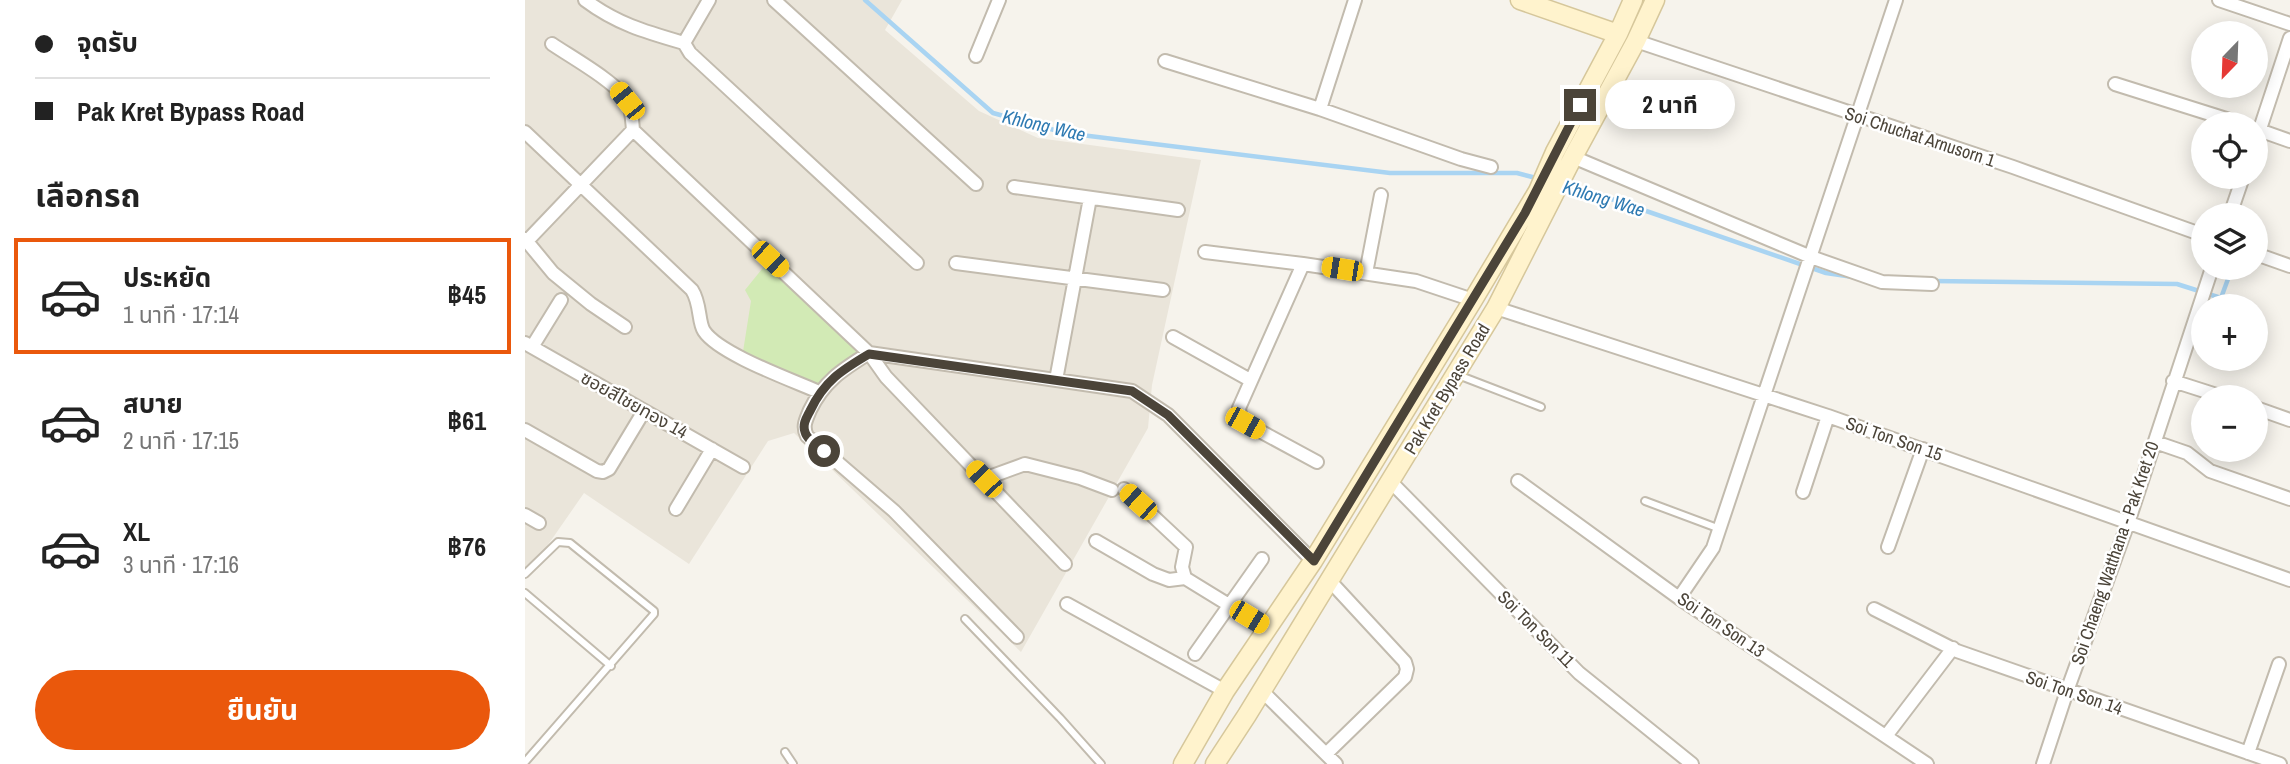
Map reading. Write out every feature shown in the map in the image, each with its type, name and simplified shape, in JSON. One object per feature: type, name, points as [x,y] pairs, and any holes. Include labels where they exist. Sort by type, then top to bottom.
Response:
[{"type":"main road","points":[[1520,0],[1618,34]]},
{"type":"main road","name":"Pak Kret Bypass Road","points":[[1566,157],[1633,0]]},
{"type":"main road","name":"Pak Kret Bypass Road","points":[[1215,764],[1496,308],[1546,194],[1636,41],[1655,0]]},
{"type":"main road","name":"Pak Kret Bypass Road","points":[[1183,764],[1225,691],[1314,561],[1473,300],[1546,194]]},
{"type":"main road","points":[[1221,764],[1247,715]]},
{"type":"main road","points":[[1175,764],[1204,725]]},
{"type":"street","points":[[585,0],[600,12],[631,28],[684,43],[690,53],[917,263]]},
{"type":"street","points":[[684,43],[709,0]]},
{"type":"street","points":[[774,0],[976,184]]},
{"type":"street","points":[[976,56],[999,0]]},
{"type":"street","points":[[1320,110],[1355,0]]},
{"type":"street","points":[[1679,598],[1710,556],[1720,529],[1896,0]]},
{"type":"street","points":[[2219,0],[2290,24]]},
{"type":"street","points":[[2264,112],[2290,38]]},
{"type":"street","name":"Soi Chuchat Arnusorn 1","points":[[1636,41],[2013,167],[2191,231]]},
{"type":"street","points":[[552,44],[618,89],[627,101],[633,130],[869,354],[886,377],[1065,564]]},
{"type":"street","points":[[1165,61],[1490,167]]},
{"type":"street","points":[[2115,84],[2204,112]]},
{"type":"street","points":[[625,327],[553,273],[526,240],[633,130]]},
{"type":"street","points":[[525,132],[692,290],[699,301],[702,329],[713,340],[742,358],[819,392]]},
{"type":"street","points":[[2268,136],[2290,141]]},
{"type":"street","points":[[1566,157],[1811,259],[1882,282],[1932,284]]},
{"type":"street","points":[[1014,187],[1178,210]]},
{"type":"street","points":[[1366,273],[1381,195]]},
{"type":"street","points":[[1056,380],[1090,198]]},
{"type":"street","points":[[1205,253],[1416,281],[1473,300]]},
{"type":"street","points":[[2268,258],[2290,266]]},
{"type":"street","points":[[956,263],[1163,290]]},
{"type":"street","points":[[1303,264],[1239,408],[1245,423],[1317,462]]},
{"type":"street","name":"Soi Chaeng Watthana - Pak Kret 20","points":[[2043,764],[2128,523],[2208,280]]},
{"type":"street","points":[[528,345],[561,300]]},
{"type":"street","name":"Soi Ton Son 15","points":[[1496,308],[1828,416],[2290,580]]},
{"type":"street","points":[[1173,337],[1250,380]]},
{"type":"street","name":"ซอยสีไชยทอง 14","points":[[528,345],[743,467]]},
{"type":"street","points":[[1017,637],[894,511],[807,436],[805,421],[819,392],[838,373],[869,354],[1132,391],[1168,415],[1314,561]]},
{"type":"street","points":[[2173,381],[2191,387]]},
{"type":"street","points":[[525,430],[603,472],[644,411]]},
{"type":"street","points":[[2268,412],[2290,420]]},
{"type":"street","points":[[1803,492],[1828,416]]},
{"type":"street","points":[[2155,442],[2187,453],[2210,471],[2290,499]]},
{"type":"street","points":[[676,509],[712,449]]},
{"type":"street","points":[[1888,547],[1923,449]]},
{"type":"street","points":[[984,479],[1025,464],[1118,489],[1186,547],[1182,567],[1185,578]]},
{"type":"street","name":"Soi Ton Son 13","points":[[1518,481],[1679,598],[1927,764]]},
{"type":"street","name":"Soi Ton Son 11","points":[[1391,482],[1579,673],[1692,764]]},
{"type":"street","points":[[525,515],[539,523]]},
{"type":"street","points":[[1097,541],[1153,574],[1169,580],[1185,578],[1268,629]]},
{"type":"street","points":[[1195,654],[1262,559]]},
{"type":"street","points":[[1326,754],[1405,677],[1407,669],[1405,662],[1330,581]]},
{"type":"street","points":[[1067,604],[1225,691]]},
{"type":"street","name":"Soi Ton Son 14","points":[[1874,609],[1953,648],[2067,691],[2280,764]]},
{"type":"street","points":[[1886,736],[1953,648]]},
{"type":"street","points":[[2248,753],[2279,664]]},
{"type":"street","points":[[1262,691],[1336,764]]},
{"type":"lane","points":[[1455,374],[1541,407]]},
{"type":"lane","points":[[1645,502],[1720,529]]},
{"type":"lane","points":[[525,574],[558,542],[570,543],[654,611],[653,618],[525,762]]},
{"type":"lane","points":[[525,593],[611,666]]},
{"type":"lane","points":[[965,620],[1101,764]]},
{"type":"lane","points":[[785,752],[793,764]]},
{"type":"shaded area","points":[[525,0],[902,0],[885,30],[979,111],[1038,138],[1201,160],[1152,385],[1148,428],[1021,652],[794,433],[768,441],[689,564],[584,493],[527,575],[525,574]]},
{"type":"green space","points":[[770,259],[869,353],[819,392],[742,358],[751,301],[745,290]]},
{"type":"waterway","name":"Khlong Wae","points":[[865,0],[993,113],[1065,133],[1390,173],[1517,173],[1540,179]]},
{"type":"waterway","name":"Khlong Wae","points":[[1565,185],[1826,273],[1853,277]]},
{"type":"waterway","name":"Khlong Wae","points":[[1932,281],[2177,284],[2221,298],[2228,280]]},
{"type":"route","points":[[824,451],[807,436],[805,421],[819,392],[838,373],[869,354],[1132,391],[1168,415],[1314,561],[1538,191],[1580,105]]}]
